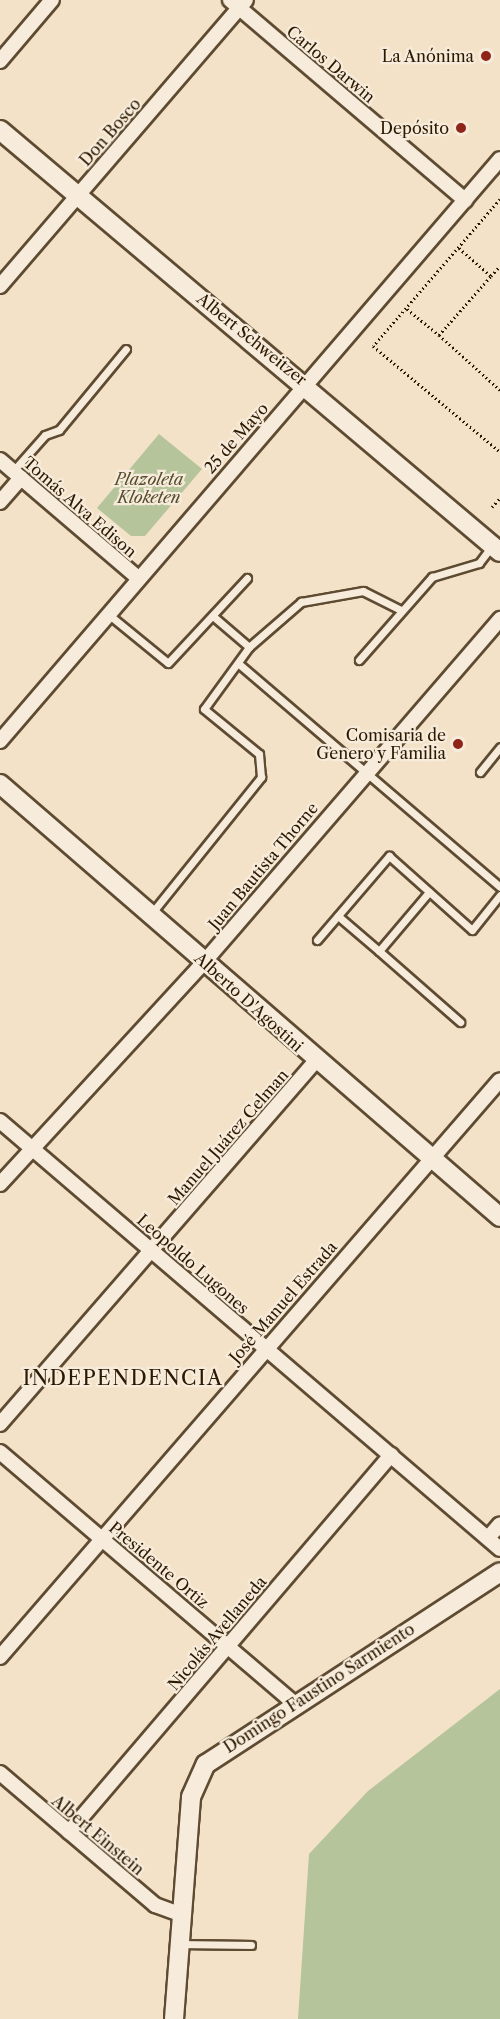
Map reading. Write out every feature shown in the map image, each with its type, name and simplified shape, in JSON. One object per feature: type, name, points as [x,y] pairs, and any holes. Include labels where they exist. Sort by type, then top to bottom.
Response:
[{"type":"main road","name":"Albert Schweitzer","points":[[0,130],[77,196],[306,383],[496,548]]},
{"type":"main road","name":"Alberto D'Agostini","points":[[0,784],[205,961],[315,1061],[433,1158],[500,1217]]},
{"type":"main road","name":"Domingo Faustino Sarmiento","points":[[174,2019],[180,1914],[195,1779],[219,1752],[500,1572]]},
{"type":"street","points":[[0,61],[52,0]]},
{"type":"street","name":"Don Bosco","points":[[0,286],[238,3]]},
{"type":"street","name":"Carlos Darwin","points":[[238,3],[465,200]]},
{"type":"street","name":"25 de Mayo","points":[[0,741],[306,383],[388,294],[500,159]]},
{"type":"street","name":"Tomás Alva Edison","points":[[0,460],[138,578]]},
{"type":"street","points":[[0,502],[17,474]]},
{"type":"street","name":"Juan Bautista Thorne","points":[[0,1184],[205,961],[365,772],[500,619]]},
{"type":"street","name":"Manuel Juárez Celman","points":[[0,1424],[315,1061]]},
{"type":"street","name":"José Manuel Estrada","points":[[0,1657],[264,1347],[500,1080]]},
{"type":"street","name":"Leopoldo Lugones","points":[[0,1121],[500,1549]]},
{"type":"street","name":"Presidente Ortiz","points":[[0,1452],[295,1704]]},
{"type":"street","name":"Nicolás Avellaneda","points":[[69,1832],[390,1455]]},
{"type":"street","points":[[488,1538],[500,1524]]},
{"type":"street","name":"Albert Einstein","points":[[0,1773],[155,1905],[180,1914]]},
{"type":"lane","points":[[17,474],[45,435],[59,430],[126,349]]},
{"type":"lane","points":[[359,660],[432,577],[479,563],[496,548]]},
{"type":"lane","points":[[108,614],[168,663],[214,617],[247,578]]},
{"type":"lane","points":[[150,914],[261,777],[259,754],[204,710],[249,647],[301,602],[363,591],[401,610]]},
{"type":"lane","points":[[214,617],[249,647]]},
{"type":"lane","points":[[239,664],[500,887]]},
{"type":"lane","points":[[480,772],[500,747]]},
{"type":"lane","points":[[317,940],[389,856],[472,930],[500,895]]},
{"type":"lane","points":[[379,951],[429,892]]},
{"type":"lane","points":[[338,915],[460,1022]]},
{"type":"lane","points":[[178,1944],[251,1945]]},
{"type":"path","points":[[500,199],[373,346],[500,452]]},
{"type":"path","points":[[459,248],[491,276]]},
{"type":"path","points":[[439,335],[500,266]]},
{"type":"path","points":[[407,309],[500,390]]},
{"type":"path","points":[[492,507],[500,498]]},
{"type":"green space","name":"Plazoleta Kloketen","points":[[159,434],[202,469],[145,536],[131,536],[97,508]]},
{"type":"green space","points":[[500,1689],[500,2019],[298,2019],[309,1854],[368,1791]]},
{"type":"place","name":"La Anónima","points":[[486,56]]},
{"type":"place","name":"Depósito","points":[[461,128]]},
{"type":"place","name":"Comisaria de Genero y Familia","points":[[458,744]]},
{"type":"district","name":"INDEPENDENCIA","points":[[123,1378]]}]
